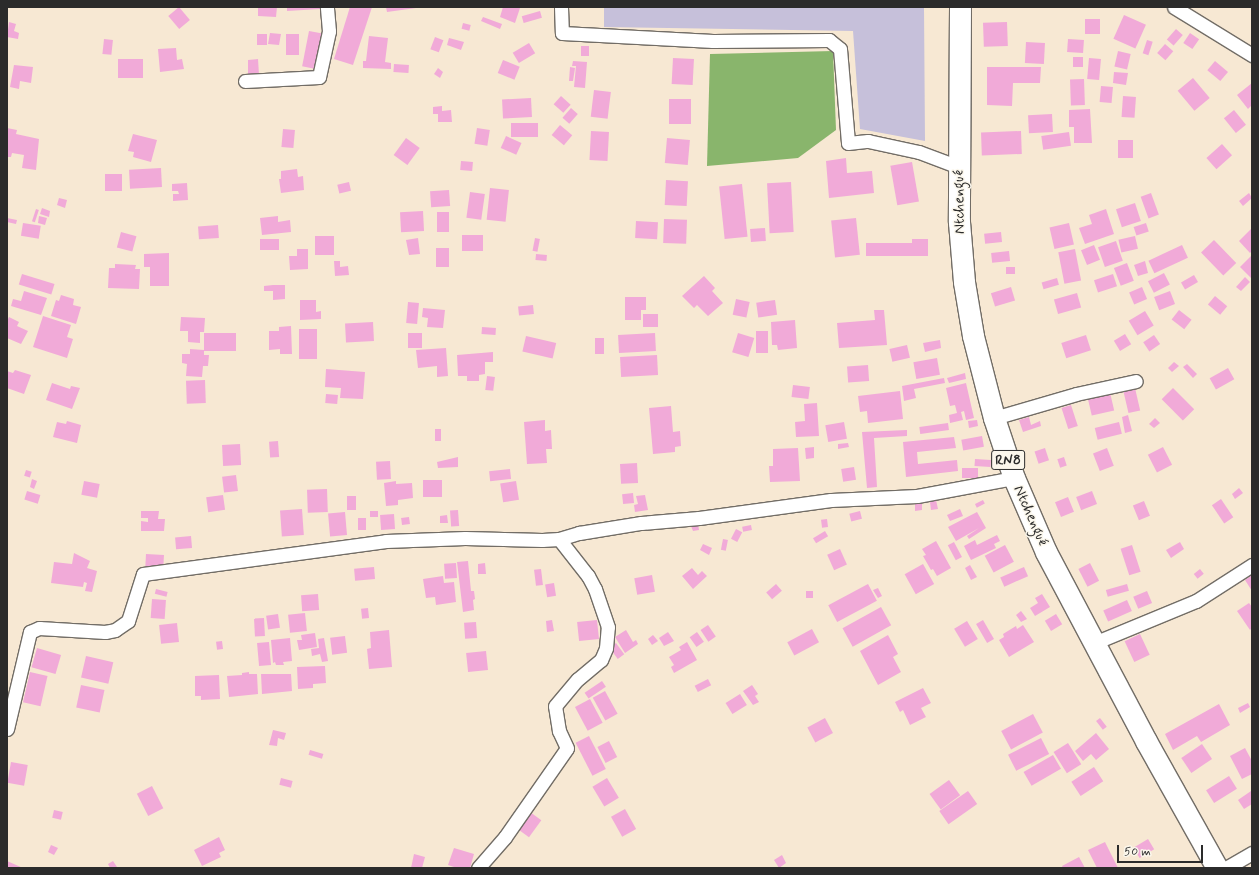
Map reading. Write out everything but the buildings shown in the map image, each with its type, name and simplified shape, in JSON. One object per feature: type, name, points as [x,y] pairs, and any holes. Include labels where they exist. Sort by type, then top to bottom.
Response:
[{"type":"main road","name":"Ntchengué","points":[[960,7],[959,222],[964,282],[973,336],[994,418],[1014,478],[1046,552],[1217,868]]},
{"type":"street","points":[[245,81],[319,77],[329,31],[327,7]]},
{"type":"street","points":[[562,7],[562,32],[713,41],[829,40],[840,49],[848,143],[868,141],[919,152],[960,167]]},
{"type":"street","points":[[1174,7],[1252,54]]},
{"type":"street","points":[[994,418],[1076,394],[1136,381]]},
{"type":"street","points":[[7,729],[30,632],[39,628],[105,632],[115,630],[128,621],[143,574],[386,541],[465,538],[559,539],[579,533],[641,523],[699,518],[831,500],[917,496],[1014,478]]},
{"type":"street","points":[[478,868],[505,837],[543,785],[567,748],[559,732],[555,706],[578,679],[601,660],[606,648],[608,627],[595,589],[588,576],[559,539]]},
{"type":"street","points":[[1094,643],[1196,601],[1252,564]]},
{"type":"street","points":[[1226,868],[1252,853]]},
{"type":"shaded area","points":[[604,7],[924,7],[925,141],[860,129],[853,31],[604,27]]},
{"type":"green space","points":[[833,51],[836,130],[798,158],[707,166],[710,54]]}]
